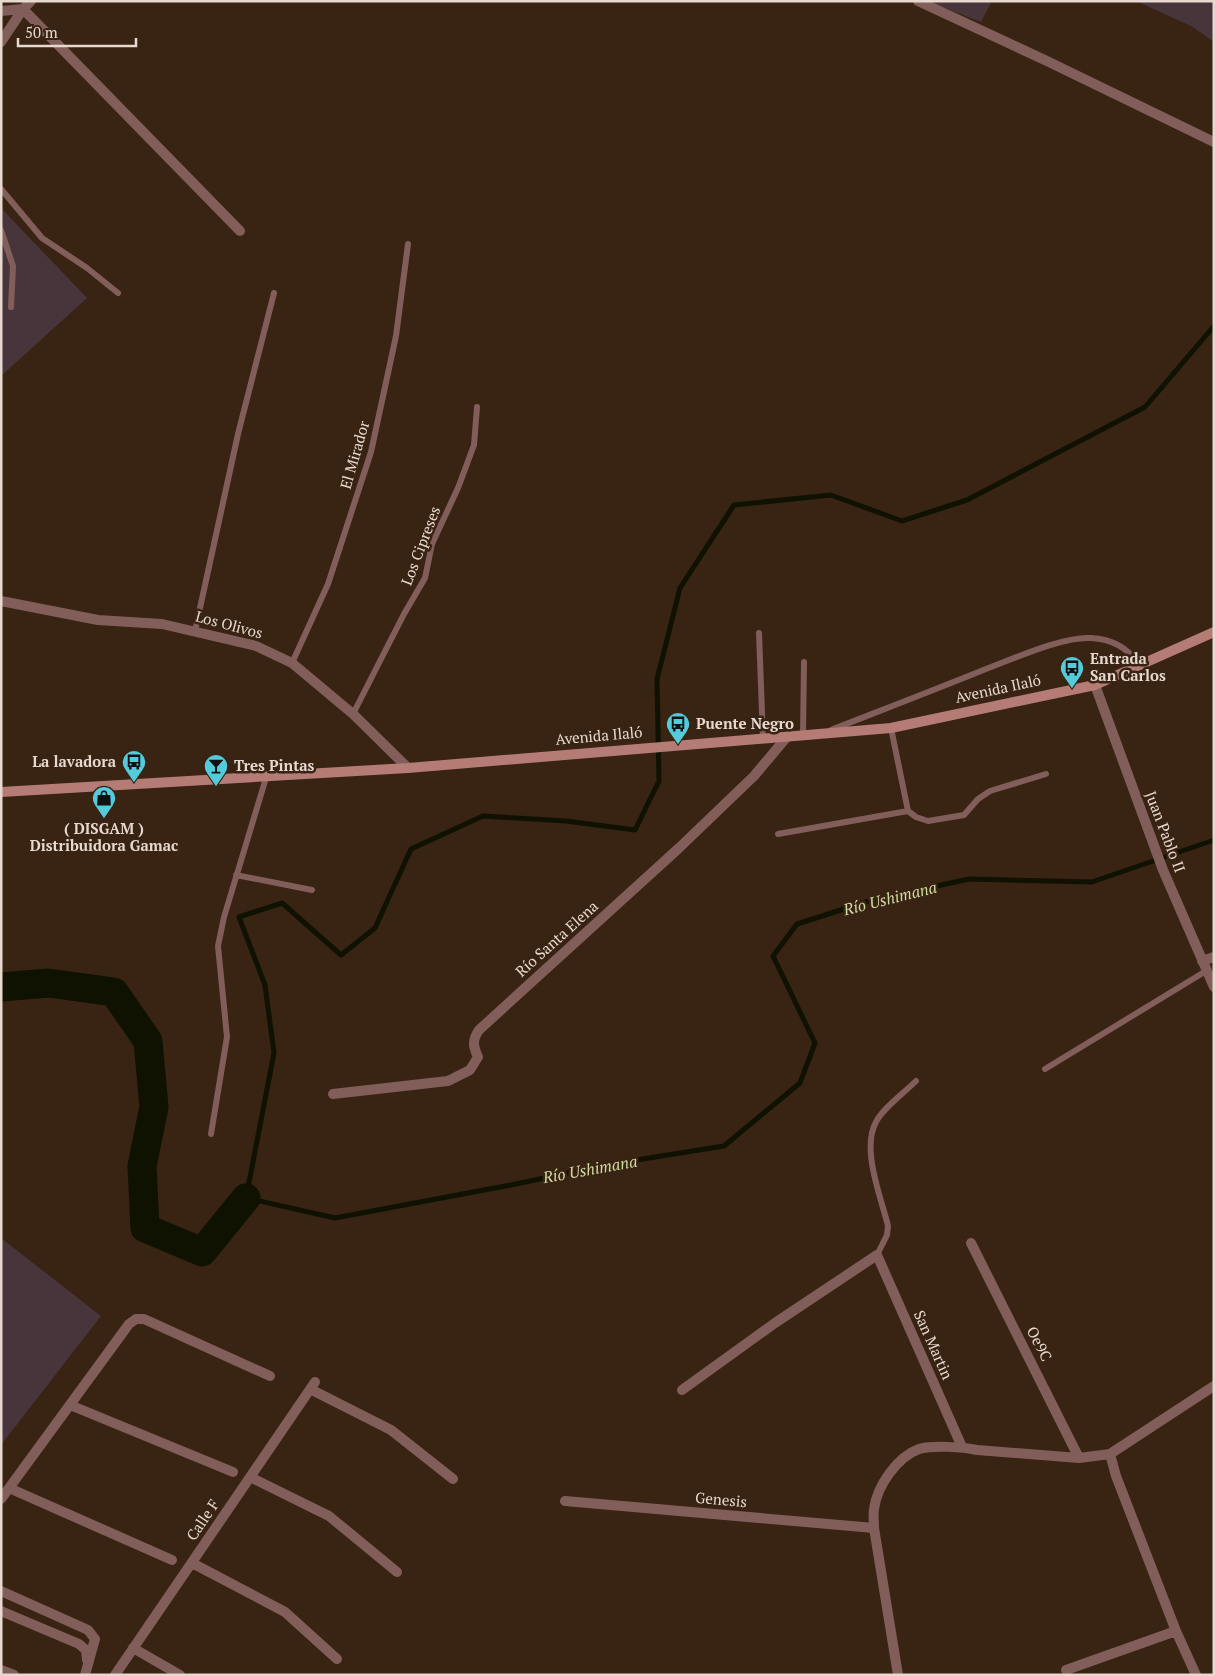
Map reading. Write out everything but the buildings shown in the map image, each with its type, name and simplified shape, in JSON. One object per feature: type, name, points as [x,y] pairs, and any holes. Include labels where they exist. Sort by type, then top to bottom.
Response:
[{"type":"main road","name":"Avenida Ilaló","points":[[1,792],[134,783],[266,778],[408,768],[891,728],[1095,684],[1139,664],[1213,635]]},
{"type":"street","points":[[1,42],[23,9],[31,1]]},
{"type":"street","points":[[918,1],[1214,142]]},
{"type":"street","points":[[1,11],[23,9]]},
{"type":"street","points":[[23,9],[240,231]]},
{"type":"street","name":"Los Olivos","points":[[1,601],[98,620],[162,624],[256,646],[292,663],[353,714],[408,768]]},
{"type":"street","name":"Juan Pablo II","points":[[1095,684],[1163,870],[1214,987]]},
{"type":"street","name":"Río Santa Elena","points":[[333,1094],[448,1081],[470,1070],[476,1065],[478,1057],[474,1048],[473,1038],[479,1030],[686,842],[754,776],[786,738]]},
{"type":"street","points":[[1204,966],[1214,957]]},
{"type":"street","name":"Oe9C","points":[[971,1243],[1079,1458]]},
{"type":"street","points":[[682,1390],[775,1323],[877,1255]]},
{"type":"street","name":"San Martin","points":[[877,1255],[962,1447]]},
{"type":"street","points":[[1,1499],[129,1324],[136,1319],[144,1319],[270,1376]]},
{"type":"street","name":"Calle F","points":[[115,1675],[313,1386],[391,1430],[453,1479]]},
{"type":"street","points":[[898,1675],[874,1528],[874,1508],[884,1482],[899,1463],[919,1449],[962,1447],[977,1450],[1079,1458],[1110,1454],[1214,1386]]},
{"type":"street","points":[[70,1405],[233,1472]]},
{"type":"street","points":[[1110,1454],[1116,1476],[1176,1631],[1196,1675]]},
{"type":"street","points":[[250,1477],[329,1516],[397,1572]]},
{"type":"street","points":[[9,1488],[172,1560]]},
{"type":"street","name":"Genesis","points":[[565,1501],[874,1528]]},
{"type":"street","points":[[192,1563],[285,1612],[337,1660]]},
{"type":"street","points":[[1,1591],[88,1630],[95,1639],[86,1672]]},
{"type":"street","points":[[1,1611],[79,1644],[86,1650],[86,1672]]},
{"type":"street","points":[[1066,1670],[1176,1631]]},
{"type":"street","points":[[133,1648],[180,1675]]},
{"type":"street","points":[[1,1670],[14,1675]]},
{"type":"lane","points":[[1,188],[42,238],[87,268],[118,293]]},
{"type":"lane","points":[[1,230],[13,266],[11,307]]},
{"type":"lane","name":"El Mirador","points":[[292,663],[328,584],[371,452],[396,336],[408,244]]},
{"type":"lane","points":[[195,631],[238,434],[274,293]]},
{"type":"lane","name":"Los Cipreses","points":[[353,714],[404,614],[425,578],[432,544],[458,488],[474,445],[477,408]]},
{"type":"lane","points":[[759,633],[763,739]]},
{"type":"lane","points":[[818,735],[1043,647],[1089,638],[1107,640],[1121,645],[1133,655],[1139,664]]},
{"type":"lane","points":[[803,736],[804,662]]},
{"type":"lane","points":[[891,728],[908,811]]},
{"type":"lane","points":[[778,834],[908,811],[928,821],[964,815],[978,799],[990,791],[1046,774]]},
{"type":"lane","points":[[211,1134],[227,1037],[218,946],[236,875],[266,778]]},
{"type":"lane","points":[[236,875],[312,890]]},
{"type":"lane","points":[[1046,1069],[1204,966]]},
{"type":"lane","points":[[877,1255],[887,1235],[888,1226],[869,1149],[872,1133],[876,1120],[916,1081]]},
{"type":"shaded area","points":[[927,1],[992,1],[981,22]]},
{"type":"shaded area","points":[[1136,1],[1214,1],[1214,42],[1193,27]]},
{"type":"shaded area","points":[[1,208],[87,298],[1,376]]},
{"type":"shaded area","points":[[1,1238],[101,1316],[1,1445]]},
{"type":"waterway","points":[[1214,326],[1145,407],[967,500],[902,521],[831,495],[734,505],[680,588],[657,679],[659,781],[635,830],[566,821],[483,816],[411,849],[375,928],[341,955],[282,903],[239,917],[265,985],[274,1053],[246,1198],[335,1218],[516,1184],[605,1165],[724,1146],[800,1083],[815,1043],[773,956],[797,924],[872,900],[969,879],[1092,882],[1214,840]]},
{"type":"waterway","name":"Río Ushimana","points":[[1,987],[48,983],[114,992],[148,1041],[154,1107],[142,1166],[145,1228],[202,1252],[246,1198]]},
{"type":"place","name":"Entrada San Carlos","points":[[1072,689]]},
{"type":"place","name":"Puente Negro","points":[[678,745]]},
{"type":"place","name":"La lavadora","points":[[134,783]]},
{"type":"place","name":"Tres Pintas","points":[[216,787]]},
{"type":"place","name":"( DISGAM ) Distribuidora Gamac","points":[[104,819]]}]
